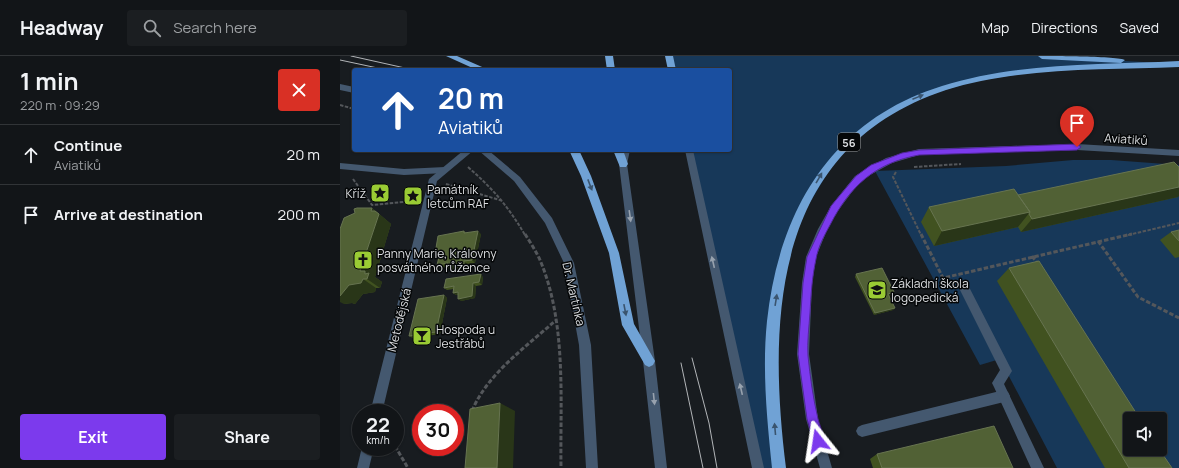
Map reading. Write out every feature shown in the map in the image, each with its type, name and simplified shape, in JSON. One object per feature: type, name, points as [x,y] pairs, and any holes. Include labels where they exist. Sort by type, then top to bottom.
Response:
[{"type":"highway","points":[[450,56],[480,68]]},
{"type":"highway","points":[[609,56],[611,68]]},
{"type":"highway","points":[[669,56],[672,68]]},
{"type":"highway","name":"56","points":[[1042,56],[1179,64]]},
{"type":"highway","name":"56","points":[[779,468],[771,368],[775,302],[786,248],[794,229],[811,192],[825,168],[842,148],[865,128],[888,113],[910,101],[945,88],[1013,74],[1179,64]]},
{"type":"highway","points":[[575,152],[586,176],[614,253],[628,325],[649,361]]},
{"type":"highway","points":[[619,152],[623,164]]},
{"type":"street","points":[[340,87],[352,90]]},
{"type":"street","name":"Aviatiků","points":[[826,468],[812,419],[803,354],[811,257],[823,229],[834,209],[858,178],[889,160],[919,152],[1077,147],[1179,153]]},
{"type":"street","points":[[434,180],[468,152]]},
{"type":"street","name":"Dr. Martínka","points":[[484,152],[517,178],[548,221],[569,263],[586,346],[592,468]]},
{"type":"street","points":[[626,152],[623,164],[649,361],[661,468]]},
{"type":"street","points":[[689,152],[758,468]]},
{"type":"street","points":[[342,166],[404,172],[445,170]]},
{"type":"street","name":"Metodějská","points":[[378,404],[434,180]]},
{"type":"street","points":[[964,288],[1006,371],[998,383],[1038,468]]},
{"type":"street","points":[[862,431],[1004,396]]},
{"type":"street","points":[[363,468],[366,456]]},
{"type":"path","points":[[340,105],[352,108]]},
{"type":"path","points":[[458,160],[493,189],[540,258],[553,301],[560,351],[561,468]]},
{"type":"path","points":[[908,167],[962,164]]},
{"type":"path","points":[[342,166],[372,205],[429,200]]},
{"type":"path","points":[[901,170],[895,172],[893,177],[943,278],[1032,256],[1179,223]]},
{"type":"path","points":[[434,180],[503,202]]},
{"type":"path","points":[[1098,241],[1138,297],[1179,318]]},
{"type":"path","points":[[1032,256],[1040,269]]},
{"type":"path","points":[[472,416],[472,409],[487,387],[519,353],[555,321]]},
{"type":"path","points":[[401,456],[408,468]]},
{"type":"shaded area","points":[[669,56],[1037,56],[1179,64],[1047,70],[975,81],[909,101],[842,149],[794,229],[775,302],[779,468],[759,468],[689,152],[732,152],[732,68],[672,68]]},
{"type":"shaded area","points":[[1073,160],[1111,160],[1179,165],[1179,468],[1057,468],[1000,359],[980,365],[875,171],[1006,166]]},
{"type":"building","points":[[1174,162],[1179,167],[1179,187],[1032,219],[1029,214],[1030,212],[1018,195]]},
{"type":"building","points":[[1014,189],[1030,212],[942,231],[929,207]]},
{"type":"building","points":[[372,208],[371,211],[375,211],[379,214],[360,271],[365,271],[365,274],[369,273],[367,279],[363,279],[361,283],[349,285],[340,296],[340,229],[344,218],[355,213],[354,209]]},
{"type":"building","points":[[1179,230],[1179,241],[1171,232]]},
{"type":"building","points":[[464,231],[464,233],[478,231],[472,260],[464,261],[464,264],[447,267],[448,263],[437,265],[440,253],[435,254],[438,236]]},
{"type":"building","points":[[1039,261],[1136,412],[1123,412],[1123,456],[1164,456],[1172,468],[1129,468],[1009,268]]},
{"type":"building","points":[[882,268],[894,292],[888,294],[895,308],[875,313],[856,274]]},
{"type":"building","points":[[481,274],[479,282],[473,283],[472,296],[458,299],[458,292],[453,293],[454,286],[444,288],[446,279]]},
{"type":"building","points":[[444,295],[436,332],[409,336],[418,299]]},
{"type":"building","points":[[500,403],[497,468],[465,468],[470,409]]},
{"type":"building","points":[[994,426],[1013,468],[882,468],[877,454]]},
{"type":"tram line","points":[[351,56],[405,68]]},
{"type":"tram line","points":[[340,60],[378,68]]},
{"type":"tram line","points":[[692,358],[709,423],[717,468]]},
{"type":"tram line","points":[[681,363],[703,468]]},
{"type":"place","name":"Kříž","points":[[380,193]]},
{"type":"place","name":"Památník letcům RAF","points":[[413,196]]},
{"type":"place","name":"Panny Marie, Královny posvátného růžence","points":[[363,260]]},
{"type":"place","name":"Základní škola logopedická","points":[[877,290]]},
{"type":"place","name":"Hospoda u Jestřábů","points":[[422,336]]},
{"type":"route","points":[[818,441],[812,419],[803,354],[807,283],[811,257],[819,237],[834,209],[858,178],[889,160],[919,152],[1077,147]]}]
